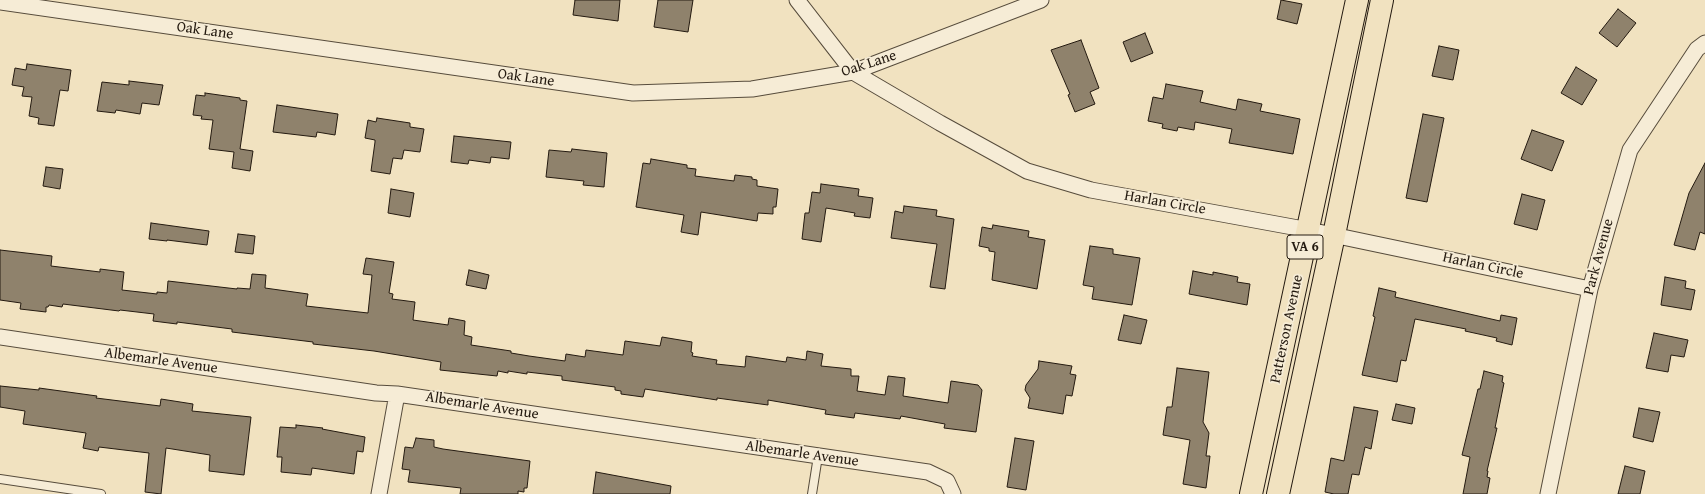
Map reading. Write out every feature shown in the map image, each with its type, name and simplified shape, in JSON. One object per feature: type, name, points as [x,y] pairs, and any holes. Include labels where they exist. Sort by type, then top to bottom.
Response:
[{"type":"main road","name":"Patterson Avenue","points":[[1251,494],[1358,0]]},
{"type":"main road","name":"Patterson Avenue","points":[[1278,494],[1334,235],[1382,0]]},
{"type":"street","name":"Harlan Circle","points":[[797,0],[853,72],[940,123],[1027,171],[1091,190],[1309,230],[1590,288]]},
{"type":"street","name":"Oak Lane","points":[[0,2],[633,94],[752,89],[853,72],[1041,0]]},
{"type":"street","name":"Park Avenue","points":[[1548,494],[1590,288],[1630,150],[1697,49],[1705,43]]},
{"type":"street","name":"Albemarle Avenue","points":[[0,337],[928,472],[947,481],[953,494]]},
{"type":"street","points":[[379,494],[397,394]]},
{"type":"lane","points":[[812,494],[818,456]]},
{"type":"lane","points":[[0,479],[101,494]]},
{"type":"building","points":[[575,0],[620,0],[618,21],[573,15]]},
{"type":"building","points":[[658,0],[693,0],[688,32],[654,27]]},
{"type":"building","points":[[1281,0],[1302,4],[1297,24],[1277,19]]},
{"type":"building","points":[[1618,9],[1636,23],[1617,47],[1599,33]]},
{"type":"building","points":[[1145,33],[1153,53],[1131,62],[1123,42]]},
{"type":"building","points":[[1081,40],[1099,88],[1090,92],[1095,104],[1075,112],[1068,95],[1070,94],[1051,50]]},
{"type":"building","points":[[1439,46],[1459,50],[1453,80],[1432,76]]},
{"type":"building","points":[[27,64],[71,70],[68,91],[60,90],[54,126],[38,124],[39,118],[29,116],[32,97],[22,96],[24,87],[12,85],[15,68],[26,70]]},
{"type":"building","points":[[1576,67],[1597,80],[1582,105],[1561,93]]},
{"type":"building","points":[[129,81],[163,85],[159,105],[142,103],[140,114],[116,110],[115,113],[97,111],[102,82],[129,85]]},
{"type":"building","points":[[1166,84],[1203,91],[1200,102],[1236,110],[1238,99],[1262,104],[1260,111],[1300,119],[1293,154],[1229,143],[1232,129],[1195,122],[1194,130],[1178,127],[1177,131],[1162,128],[1163,124],[1148,121],[1153,97],[1163,99]]},
{"type":"building","points":[[205,93],[240,98],[240,100],[247,101],[240,149],[253,151],[250,171],[232,168],[234,152],[209,149],[213,120],[201,119],[202,116],[193,115],[196,95],[205,96]]},
{"type":"building","points":[[277,105],[338,114],[335,135],[317,132],[316,137],[273,132]]},
{"type":"building","points":[[1423,114],[1444,118],[1427,202],[1406,198]]},
{"type":"building","points":[[377,118],[410,123],[410,127],[424,129],[420,152],[404,150],[402,159],[393,158],[390,174],[371,171],[375,140],[365,138],[368,120],[376,122]]},
{"type":"building","points":[[1532,130],[1564,141],[1552,171],[1521,159]]},
{"type":"building","points":[[454,136],[511,142],[509,159],[491,157],[490,163],[469,160],[468,164],[451,162]]},
{"type":"building","points":[[572,149],[607,153],[604,187],[583,185],[584,181],[546,177],[549,150],[571,152]]},
{"type":"building","points":[[651,159],[687,165],[687,168],[696,169],[695,176],[734,181],[735,175],[752,177],[752,179],[757,180],[757,186],[778,189],[776,207],[773,207],[773,214],[758,213],[757,221],[701,212],[698,235],[681,232],[684,215],[636,207],[643,163],[650,164]]},
{"type":"building","points":[[1705,163],[1705,234],[1700,232],[1695,250],[1674,245],[1689,193]]},
{"type":"building","points":[[46,167],[63,169],[60,189],[43,186]]},
{"type":"building","points":[[821,184],[859,189],[858,196],[873,198],[870,218],[854,216],[855,213],[826,208],[821,242],[802,239],[805,213],[809,213],[812,192],[820,193]]},
{"type":"building","points":[[391,189],[414,193],[410,217],[388,213]]},
{"type":"building","points":[[1522,194],[1545,200],[1537,230],[1514,224]]},
{"type":"building","points":[[904,206],[937,210],[936,216],[954,219],[945,289],[930,287],[937,244],[891,238],[895,211],[903,213]]},
{"type":"building","points":[[151,223],[209,231],[207,245],[149,239]]},
{"type":"building","points":[[993,225],[1029,231],[1028,237],[1045,240],[1037,289],[992,280],[995,252],[989,251],[989,248],[979,246],[982,227],[992,229]]},
{"type":"building","points":[[238,234],[255,236],[253,254],[235,252]]},
{"type":"building","points":[[1090,246],[1113,249],[1113,254],[1140,258],[1132,305],[1092,299],[1094,287],[1083,285]]},
{"type":"building","points":[[0,250],[52,256],[51,266],[100,272],[100,269],[124,272],[122,290],[157,294],[157,292],[167,293],[168,281],[237,289],[250,289],[252,274],[266,275],[265,288],[308,294],[306,306],[368,313],[372,275],[363,274],[366,258],[394,262],[389,293],[393,294],[392,299],[415,302],[413,320],[448,325],[449,318],[465,321],[464,335],[472,337],[471,345],[565,361],[566,354],[585,357],[586,350],[623,355],[625,341],[660,346],[662,337],[692,342],[692,356],[717,360],[716,364],[745,367],[746,356],[786,362],[787,357],[806,360],[807,351],[823,354],[821,366],[851,369],[851,376],[859,376],[857,391],[885,395],[888,376],[905,378],[903,396],[948,403],[951,381],[978,385],[982,390],[976,432],[944,428],[945,424],[901,416],[900,419],[855,413],[854,418],[825,414],[826,410],[768,400],[768,405],[717,398],[717,400],[645,389],[643,397],[621,394],[621,391],[615,390],[615,387],[562,380],[562,376],[527,372],[527,374],[498,371],[497,376],[440,370],[441,362],[374,351],[313,344],[313,342],[232,332],[232,329],[177,322],[177,324],[153,321],[154,314],[63,304],[62,307],[49,305],[46,307],[46,312],[20,309],[21,303],[0,300]]},
{"type":"building","points":[[469,270],[489,275],[486,289],[466,285]]},
{"type":"building","points":[[1193,271],[1213,275],[1213,272],[1238,277],[1237,282],[1250,284],[1247,305],[1189,294]]},
{"type":"building","points":[[1665,277],[1686,281],[1685,288],[1695,290],[1691,310],[1661,305]]},
{"type":"building","points":[[1379,288],[1396,292],[1395,297],[1500,321],[1501,315],[1517,318],[1512,345],[1496,341],[1497,338],[1465,331],[1466,329],[1415,319],[1406,361],[1401,360],[1397,382],[1362,375],[1375,317],[1373,316]]},
{"type":"building","points":[[1124,315],[1147,320],[1141,344],[1118,340]]},
{"type":"building","points":[[1654,333],[1688,340],[1684,357],[1671,355],[1668,372],[1646,368]]},
{"type":"building","points":[[1039,361],[1072,366],[1070,374],[1076,375],[1072,396],[1066,395],[1063,414],[1028,408],[1030,398],[1025,390],[1026,385],[1038,369]]},
{"type":"building","points":[[1177,368],[1209,372],[1203,422],[1209,433],[1206,456],[1210,456],[1206,488],[1183,484],[1190,440],[1163,435],[1167,407],[1172,407]]},
{"type":"building","points":[[1484,371],[1503,376],[1502,382],[1504,383],[1495,428],[1497,428],[1487,471],[1487,477],[1490,478],[1487,494],[1463,494],[1470,457],[1462,455],[1478,389],[1480,389]]},
{"type":"building","points":[[0,386],[39,390],[39,388],[97,396],[96,398],[160,406],[161,399],[193,404],[192,411],[251,417],[244,475],[209,471],[210,455],[166,448],[161,494],[145,492],[149,453],[99,447],[98,451],[83,448],[86,433],[23,424],[25,411],[0,407]]},
{"type":"building","points":[[1396,404],[1415,408],[1412,424],[1392,420]]},
{"type":"building","points":[[1354,407],[1378,411],[1371,449],[1365,447],[1359,475],[1352,474],[1348,494],[1334,494],[1325,492],[1331,458],[1344,461]]},
{"type":"building","points":[[1639,408],[1660,412],[1653,442],[1633,437]]},
{"type":"building","points":[[296,425],[323,428],[322,429],[365,437],[363,452],[357,451],[354,474],[312,468],[311,475],[281,472],[282,457],[277,457],[280,427],[296,428]]},
{"type":"building","points":[[416,438],[434,440],[434,447],[443,449],[530,461],[527,488],[524,488],[524,492],[518,491],[518,494],[460,494],[461,488],[408,482],[410,470],[402,469],[405,447],[413,448]]},
{"type":"building","points":[[1015,438],[1034,441],[1026,490],[1007,487]]},
{"type":"building","points":[[1625,466],[1645,471],[1640,494],[1618,494]]},
{"type":"building","points":[[596,472],[671,486],[670,494],[593,494]]}]
